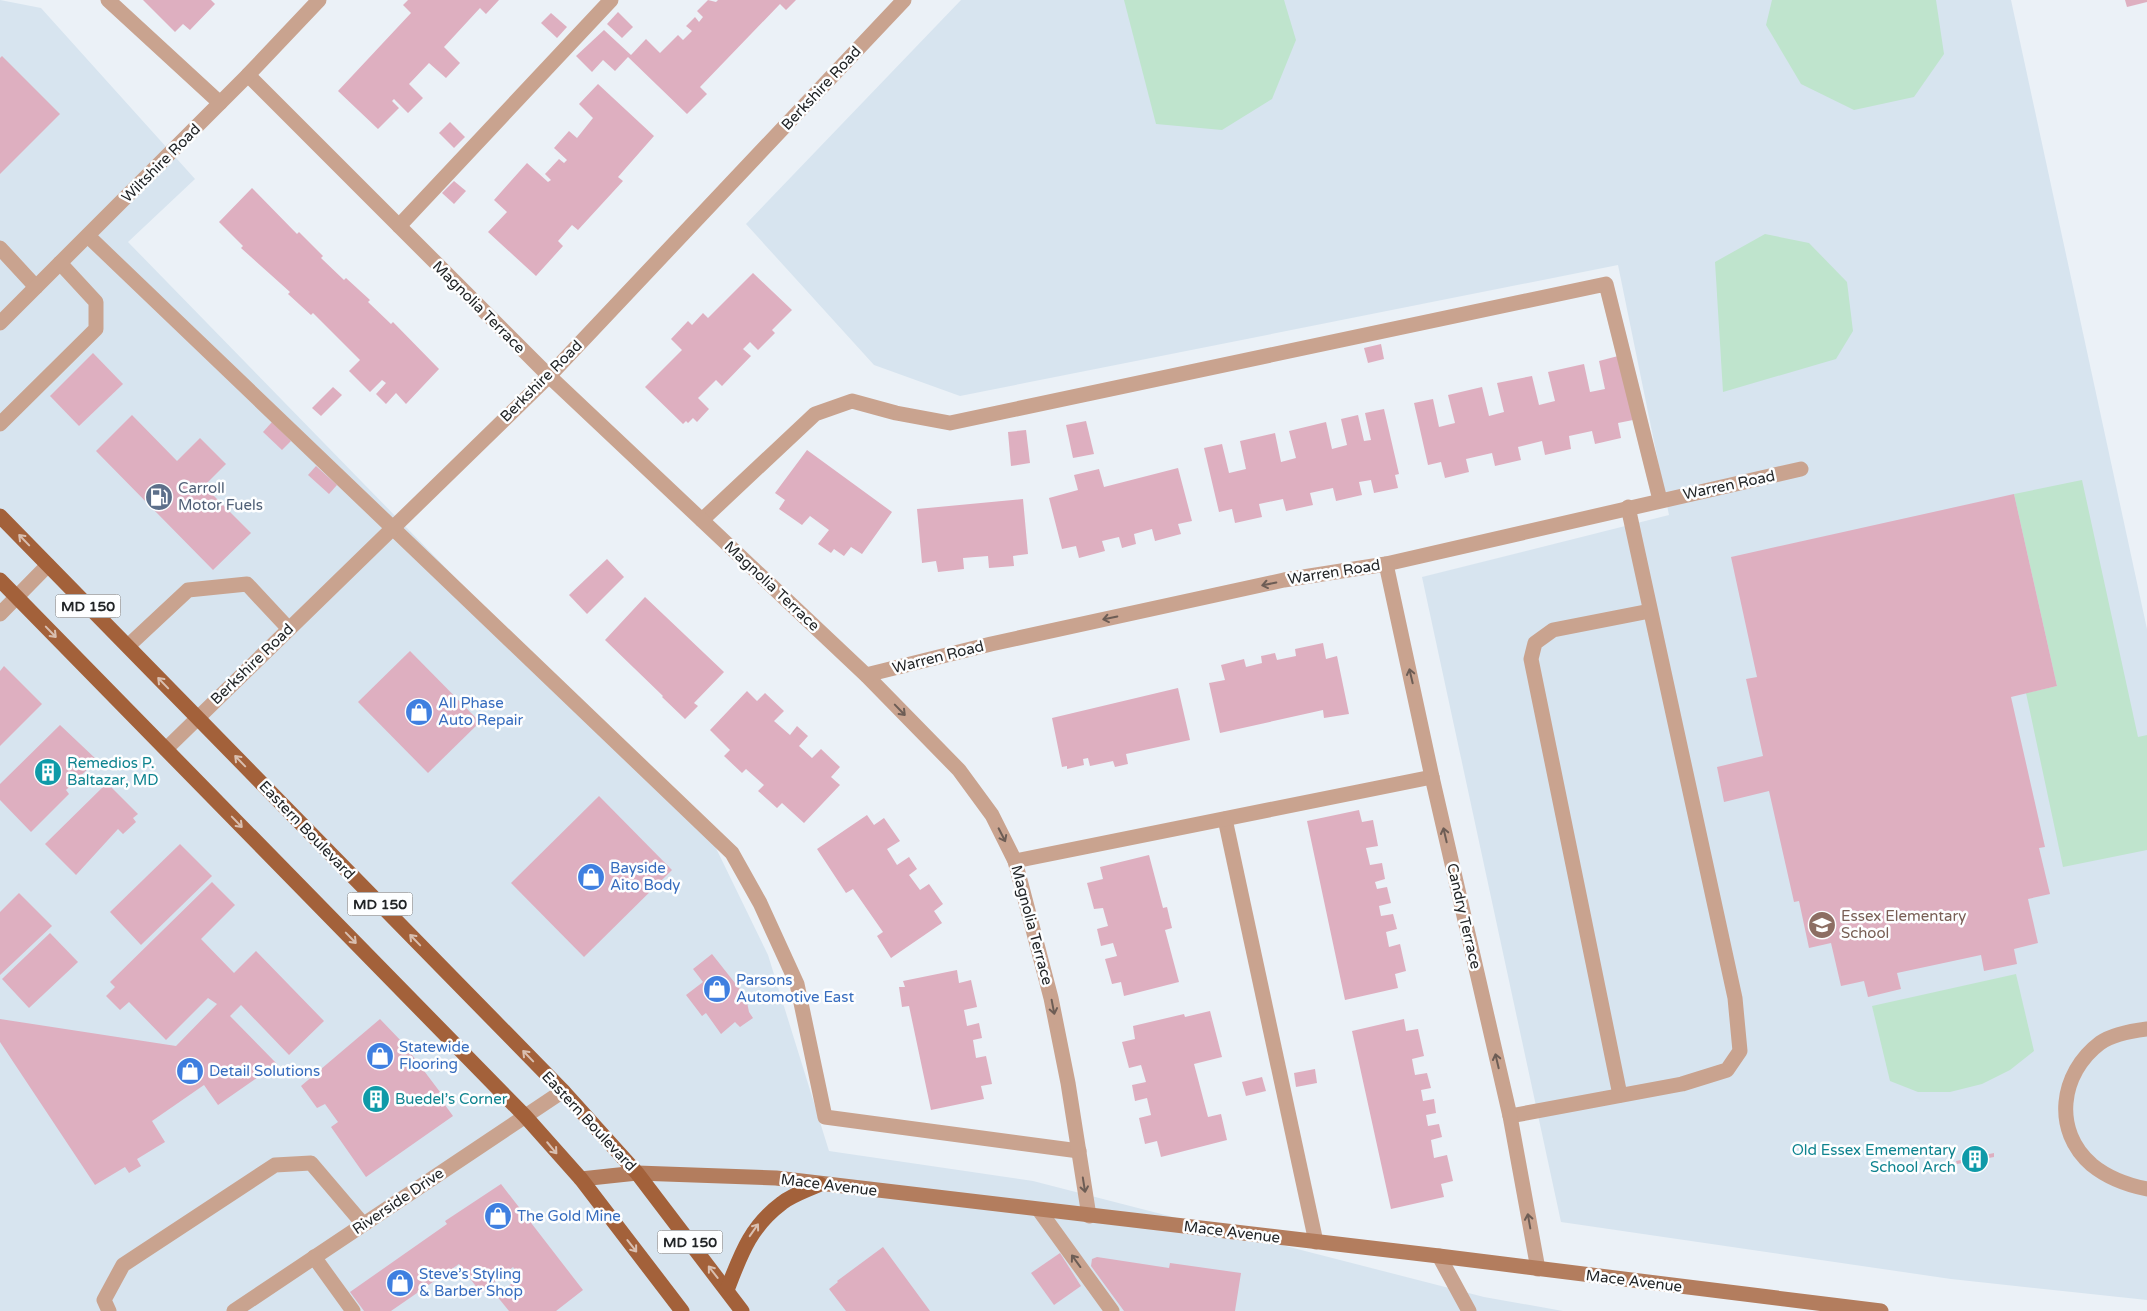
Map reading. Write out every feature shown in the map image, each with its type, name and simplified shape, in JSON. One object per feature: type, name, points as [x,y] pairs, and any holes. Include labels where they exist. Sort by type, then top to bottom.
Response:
[{"type":"main road","name":"Eastern Boulevard","points":[[0,516],[563,1091],[637,1173],[742,1311]]},
{"type":"main road","name":"MD 150","points":[[0,580],[525,1116],[581,1179],[682,1311]]},
{"type":"main road","name":"Mace Avenue","points":[[581,1179],[637,1173],[776,1178],[1439,1256],[1819,1307],[1881,1311]]},
{"type":"main road","points":[[727,1290],[747,1241],[758,1224],[783,1202],[820,1184]]},
{"type":"street","points":[[108,0],[220,103]]},
{"type":"street","name":"Wiltshire Road","points":[[0,323],[248,75],[319,0]]},
{"type":"street","points":[[399,226],[611,0]]},
{"type":"street","name":"Berkshire Road","points":[[166,749],[549,376],[904,0]]},
{"type":"street","name":"Magnolia Terrace","points":[[248,75],[549,376],[866,675],[959,770],[992,815],[1015,861],[1052,998],[1090,1216]]},
{"type":"street","points":[[88,236],[732,853],[760,903],[797,984],[825,1117],[1079,1152]]},
{"type":"street","points":[[0,248],[36,287]]},
{"type":"street","points":[[0,424],[96,329],[96,302],[60,263]]},
{"type":"street","points":[[702,520],[815,414],[852,401],[896,413],[950,423],[1606,284],[1660,500]]},
{"type":"street","name":"Warren Road","points":[[866,675],[991,644],[1284,580],[1386,564],[1628,507],[1801,469]]},
{"type":"street","points":[[1510,1116],[1682,1084],[1727,1070],[1740,1051],[1735,998],[1628,507]]},
{"type":"street","name":"Candry Terrace","points":[[1386,564],[1432,777],[1510,1116],[1538,1269]]},
{"type":"street","points":[[0,614],[48,565]]},
{"type":"street","points":[[128,646],[188,590],[247,584],[288,629]]},
{"type":"street","points":[[1620,1095],[1532,659],[1535,643],[1553,630],[1650,611]]},
{"type":"street","points":[[1015,861],[1432,777]]},
{"type":"street","points":[[1224,819],[1316,1242]]},
{"type":"street","points":[[2147,1029],[2126,1032],[2102,1042],[2085,1056],[2074,1072],[2066,1094],[2066,1121],[2075,1143],[2090,1164],[2109,1177],[2147,1189]]},
{"type":"street","name":"Riverside Drive","points":[[234,1311],[563,1091]]},
{"type":"street","points":[[109,1311],[104,1300],[123,1266],[275,1165],[311,1163],[363,1224]]},
{"type":"street","points":[[1039,1210],[1108,1306]]},
{"type":"street","points":[[1439,1256],[1469,1311]]},
{"type":"street","points":[[314,1257],[353,1311]]},
{"type":"shaded area","points":[[0,0],[41,8],[195,179],[128,242],[713,842],[768,955],[829,1151],[1033,1181],[1484,1297],[1563,1311],[0,1311]]},
{"type":"shaded area","name":"Essex Elementary School","points":[[961,0],[2011,0],[2147,629],[2147,1300],[1951,1279],[1561,1222],[1422,577],[1669,515],[1618,265],[960,396],[874,365],[746,224]]},
{"type":"green space","points":[[1124,0],[1284,0],[1296,40],[1272,99],[1222,130],[1156,124]]},
{"type":"green space","points":[[1772,0],[1936,0],[1944,54],[1914,97],[1854,110],[1801,84],[1766,25]]},
{"type":"green space","points":[[1765,234],[1809,243],[1847,282],[1853,331],[1836,359],[1723,392],[1715,262]]},
{"type":"green space","points":[[2082,480],[2138,737],[2147,735],[2147,850],[2063,867],[2026,693],[2057,686],[2014,494]]},
{"type":"green space","points":[[2016,974],[2034,1051],[2010,1070],[1982,1084],[1950,1092],[1918,1092],[1890,1081],[1872,1006]]},
{"type":"building","points":[[143,0],[211,0],[215,4],[190,30],[183,24],[175,32]]},
{"type":"building","points":[[408,0],[499,0],[486,14],[480,8],[444,47],[460,63],[446,78],[429,63],[409,84],[423,98],[408,113],[394,99],[392,101],[399,108],[378,129],[338,91],[411,13],[403,5]]},
{"type":"building","points":[[708,0],[716,2],[718,0],[796,0],[786,10],[780,4],[700,87],[707,94],[687,114],[628,57],[615,71],[603,60],[592,72],[576,56],[604,30],[631,55],[646,39],[660,53],[678,35],[683,40],[692,31],[686,26],[695,17],[699,22],[703,17],[697,11]]},
{"type":"building","points":[[2125,0],[2147,0],[2147,2],[2127,7]]},
{"type":"building","points":[[618,12],[633,27],[622,38],[607,24]]},
{"type":"building","points":[[551,13],[567,27],[557,38],[541,23]]},
{"type":"building","points":[[2,56],[60,114],[0,174],[0,58]]},
{"type":"building","points":[[598,84],[654,136],[618,177],[623,181],[578,230],[572,225],[558,241],[563,246],[536,276],[488,232],[507,212],[494,200],[527,163],[548,182],[551,180],[545,174],[559,159],[564,163],[567,160],[554,148],[569,131],[577,138],[593,118],[579,104]]},
{"type":"building","points":[[450,122],[465,137],[454,148],[439,133]]},
{"type":"building","points":[[454,181],[466,191],[454,204],[442,193]]},
{"type":"building","points":[[252,188],[297,234],[299,232],[323,256],[321,258],[344,280],[346,278],[370,300],[368,302],[391,324],[393,322],[439,369],[406,404],[396,393],[386,404],[376,394],[386,383],[382,380],[370,392],[349,371],[360,360],[313,313],[311,315],[288,294],[290,292],[241,248],[243,246],[219,222]]},
{"type":"building","points":[[753,273],[792,310],[772,330],[775,333],[758,350],[750,342],[743,349],[751,356],[722,386],[716,380],[698,398],[709,409],[697,422],[693,418],[688,423],[686,421],[683,424],[645,387],[682,350],[671,339],[688,321],[692,325],[703,313],[708,318]]},
{"type":"building","points":[[1381,344],[1384,359],[1368,363],[1364,348]]},
{"type":"building","points":[[93,353],[123,384],[79,426],[50,396]]},
{"type":"building","points":[[1618,356],[1633,420],[1618,423],[1621,438],[1595,444],[1592,431],[1569,436],[1571,449],[1545,455],[1542,441],[1518,447],[1521,460],[1495,466],[1492,453],[1466,459],[1469,472],[1445,478],[1441,462],[1428,465],[1414,403],[1433,399],[1439,427],[1455,423],[1448,395],[1482,387],[1489,416],[1504,412],[1497,383],[1532,376],[1539,405],[1555,401],[1548,372],[1584,364],[1590,392],[1605,389],[1599,361]]},
{"type":"building","points":[[333,387],[342,395],[321,416],[312,408]]},
{"type":"building","points":[[1384,409],[1399,474],[1395,475],[1398,488],[1374,493],[1371,480],[1359,482],[1362,495],[1336,501],[1333,488],[1310,493],[1313,505],[1286,511],[1283,499],[1259,504],[1262,517],[1235,523],[1232,509],[1219,512],[1204,448],[1222,444],[1229,473],[1246,469],[1240,441],[1275,433],[1281,462],[1296,458],[1289,431],[1326,422],[1332,449],[1347,445],[1341,419],[1358,415],[1364,441],[1371,440],[1365,413]]},
{"type":"building","points":[[132,415],[177,461],[200,438],[226,464],[204,486],[251,533],[213,570],[96,451]]},
{"type":"building","points":[[1086,421],[1094,454],[1073,458],[1066,425]]},
{"type":"building","points":[[272,422],[291,441],[282,450],[263,432]]},
{"type":"building","points":[[1026,430],[1030,463],[1011,466],[1008,432]]},
{"type":"building","points":[[807,450],[892,512],[862,554],[851,547],[844,556],[834,549],[831,553],[818,544],[829,530],[810,516],[802,525],[779,509],[785,500],[775,493]]},
{"type":"building","points":[[316,466],[337,485],[329,494],[308,475]]},
{"type":"building","points":[[1178,468],[1192,521],[1178,524],[1181,534],[1155,541],[1152,529],[1134,534],[1136,544],[1122,548],[1119,537],[1102,541],[1105,551],[1079,558],[1076,546],[1062,549],[1049,498],[1078,490],[1074,475],[1099,469],[1104,487]]},
{"type":"building","points":[[2014,494],[2057,686],[2011,697],[2045,847],[2039,848],[2050,894],[2028,899],[2038,943],[2014,949],[2017,964],[1984,971],[1981,955],[1897,973],[1901,989],[1868,997],[1864,981],[1841,986],[1831,943],[1809,948],[1799,901],[1794,902],[1769,791],[1724,802],[1717,767],[1763,756],[1746,679],[1757,677],[1731,557]]},
{"type":"building","points":[[1023,499],[1028,554],[1013,556],[1014,566],[989,568],[988,556],[963,558],[964,569],[938,572],[936,561],[922,563],[917,509]]},
{"type":"building","points":[[607,559],[624,577],[587,614],[569,595]]},
{"type":"building","points":[[645,597],[724,672],[694,703],[698,706],[685,719],[605,640]]},
{"type":"building","points":[[1323,643],[1326,659],[1337,656],[1349,714],[1324,718],[1323,710],[1220,733],[1209,683],[1225,680],[1221,665],[1244,659],[1246,667],[1262,663],[1261,656],[1275,653],[1277,660],[1296,656],[1295,649]]},
{"type":"building","name":"All Phase Auto Repair","points":[[410,651],[480,722],[428,773],[358,702]]},
{"type":"building","points":[[4,666],[42,704],[0,746],[0,671]]},
{"type":"building","points":[[1178,688],[1190,740],[1126,754],[1128,764],[1115,767],[1113,761],[1090,766],[1088,758],[1083,759],[1084,765],[1067,769],[1067,766],[1062,767],[1052,718]]},
{"type":"building","points":[[747,691],[757,701],[765,693],[784,711],[774,721],[790,735],[797,726],[808,736],[799,746],[812,758],[821,749],[840,767],[831,777],[840,785],[804,823],[782,803],[777,808],[758,791],[764,785],[746,769],[742,773],[724,756],[730,750],[710,730]]},
{"type":"building","name":"Remedios P. Baltazar, MD","points":[[60,725],[97,760],[66,790],[69,794],[31,832],[0,800],[0,784]]},
{"type":"building","points":[[107,783],[138,814],[133,818],[136,822],[123,834],[118,829],[76,875],[45,844]]},
{"type":"building","name":"Bayside Aito Body","points":[[599,796],[672,870],[584,957],[511,883]]},
{"type":"building","points":[[1359,810],[1362,822],[1373,820],[1378,846],[1366,848],[1370,865],[1382,863],[1385,879],[1375,882],[1377,889],[1387,887],[1391,903],[1379,906],[1381,916],[1393,914],[1397,929],[1386,932],[1389,947],[1400,944],[1406,971],[1395,974],[1398,988],[1345,1000],[1307,821]]},
{"type":"building","points":[[867,815],[874,825],[884,818],[900,841],[887,849],[897,865],[909,857],[917,869],[909,875],[920,890],[929,884],[943,904],[934,911],[942,923],[891,958],[877,936],[883,932],[853,889],[846,893],[817,849]]},
{"type":"building","points":[[180,844],[212,876],[141,945],[110,912]]},
{"type":"building","points":[[1149,855],[1163,908],[1167,907],[1172,928],[1165,930],[1179,982],[1124,996],[1121,982],[1112,984],[1105,959],[1117,956],[1113,943],[1101,946],[1097,929],[1108,926],[1103,908],[1094,909],[1087,883],[1103,879],[1100,867]]},
{"type":"building","points":[[212,882],[235,905],[201,939],[234,973],[256,951],[324,1021],[289,1055],[241,1005],[230,1016],[277,1064],[218,1105],[204,1085],[152,1121],[165,1142],[137,1159],[141,1166],[129,1173],[125,1167],[95,1185],[0,1042],[0,1019],[176,1046],[217,1004],[208,998],[166,1040],[129,1002],[120,1010],[106,996],[115,987],[110,982]]},
{"type":"building","points":[[19,893],[52,926],[0,975],[0,912]]},
{"type":"building","points":[[50,933],[78,962],[29,1008],[2,979]]},
{"type":"building","name":"Parsons Automotive East","points":[[712,954],[746,997],[749,1012],[753,1018],[740,1027],[735,1022],[721,1034],[706,1013],[702,1016],[686,995],[703,982],[693,969]]},
{"type":"building","points":[[957,970],[959,983],[971,980],[977,1007],[964,1010],[967,1026],[979,1023],[982,1038],[973,1040],[976,1058],[986,1056],[992,1084],[981,1086],[984,1099],[931,1110],[909,1006],[902,1007],[899,987],[905,987],[903,981]]},
{"type":"building","points":[[1210,1011],[1222,1057],[1194,1064],[1208,1117],[1221,1114],[1227,1140],[1161,1157],[1157,1141],[1145,1144],[1139,1118],[1151,1115],[1147,1098],[1135,1101],[1132,1085],[1146,1082],[1141,1065],[1129,1068],[1122,1042],[1135,1039],[1133,1026],[1184,1014],[1185,1017]]},
{"type":"building","name":"Buedel’s Corner","points":[[380,1019],[403,1043],[440,1092],[437,1094],[453,1116],[366,1177],[331,1127],[338,1122],[325,1104],[317,1108],[301,1086]]},
{"type":"building","points":[[1404,1019],[1406,1031],[1418,1029],[1424,1056],[1412,1059],[1415,1075],[1427,1073],[1431,1088],[1421,1090],[1423,1101],[1434,1099],[1436,1113],[1426,1115],[1428,1126],[1439,1124],[1442,1137],[1431,1140],[1434,1158],[1447,1155],[1453,1181],[1441,1184],[1444,1197],[1391,1209],[1352,1031]]},
{"type":"building","points":[[1315,1069],[1317,1083],[1296,1087],[1294,1073]]},
{"type":"building","points":[[1262,1077],[1266,1091],[1246,1096],[1242,1082]]},
{"type":"building","name":"Old Essex Emementary School Arch","points":[[1994,1153],[1994,1157],[1957,1164],[1956,1161]]},
{"type":"building","points":[[501,1184],[583,1290],[556,1311],[509,1311],[496,1295],[521,1277],[513,1267],[481,1293],[459,1264],[391,1311],[364,1311],[350,1292],[447,1224],[445,1221]]},
{"type":"building","points":[[883,1247],[930,1311],[846,1311],[829,1289]]},
{"type":"building","points":[[1060,1253],[1081,1286],[1054,1305],[1031,1273]]},
{"type":"building","points":[[1097,1257],[1169,1268],[1170,1263],[1241,1273],[1235,1311],[1124,1311],[1091,1266],[1092,1259]]},
{"type":"place","name":"Carroll Motor Fuels","points":[[159,497]]},
{"type":"place","name":"All Phase Auto Repair","points":[[419,712]]},
{"type":"place","name":"Remedios P. Baltazar, MD","points":[[48,772]]},
{"type":"place","name":"Bayside Aito Body","points":[[591,877]]},
{"type":"place","name":"Essex Elementary School","points":[[1822,925]]},
{"type":"place","name":"Parsons Automotive East","points":[[717,989]]},
{"type":"place","name":"Statewide Flooring","points":[[380,1056]]},
{"type":"place","name":"Detail Solutions","points":[[190,1071]]},
{"type":"place","name":"Buedel’s Corner","points":[[376,1099]]},
{"type":"place","name":"Old Essex Emementary School Arch","points":[[1975,1159]]},
{"type":"place","name":"The Gold Mine","points":[[498,1216]]},
{"type":"place","name":"Steve’s Styling & Barber Shop","points":[[400,1283]]}]
